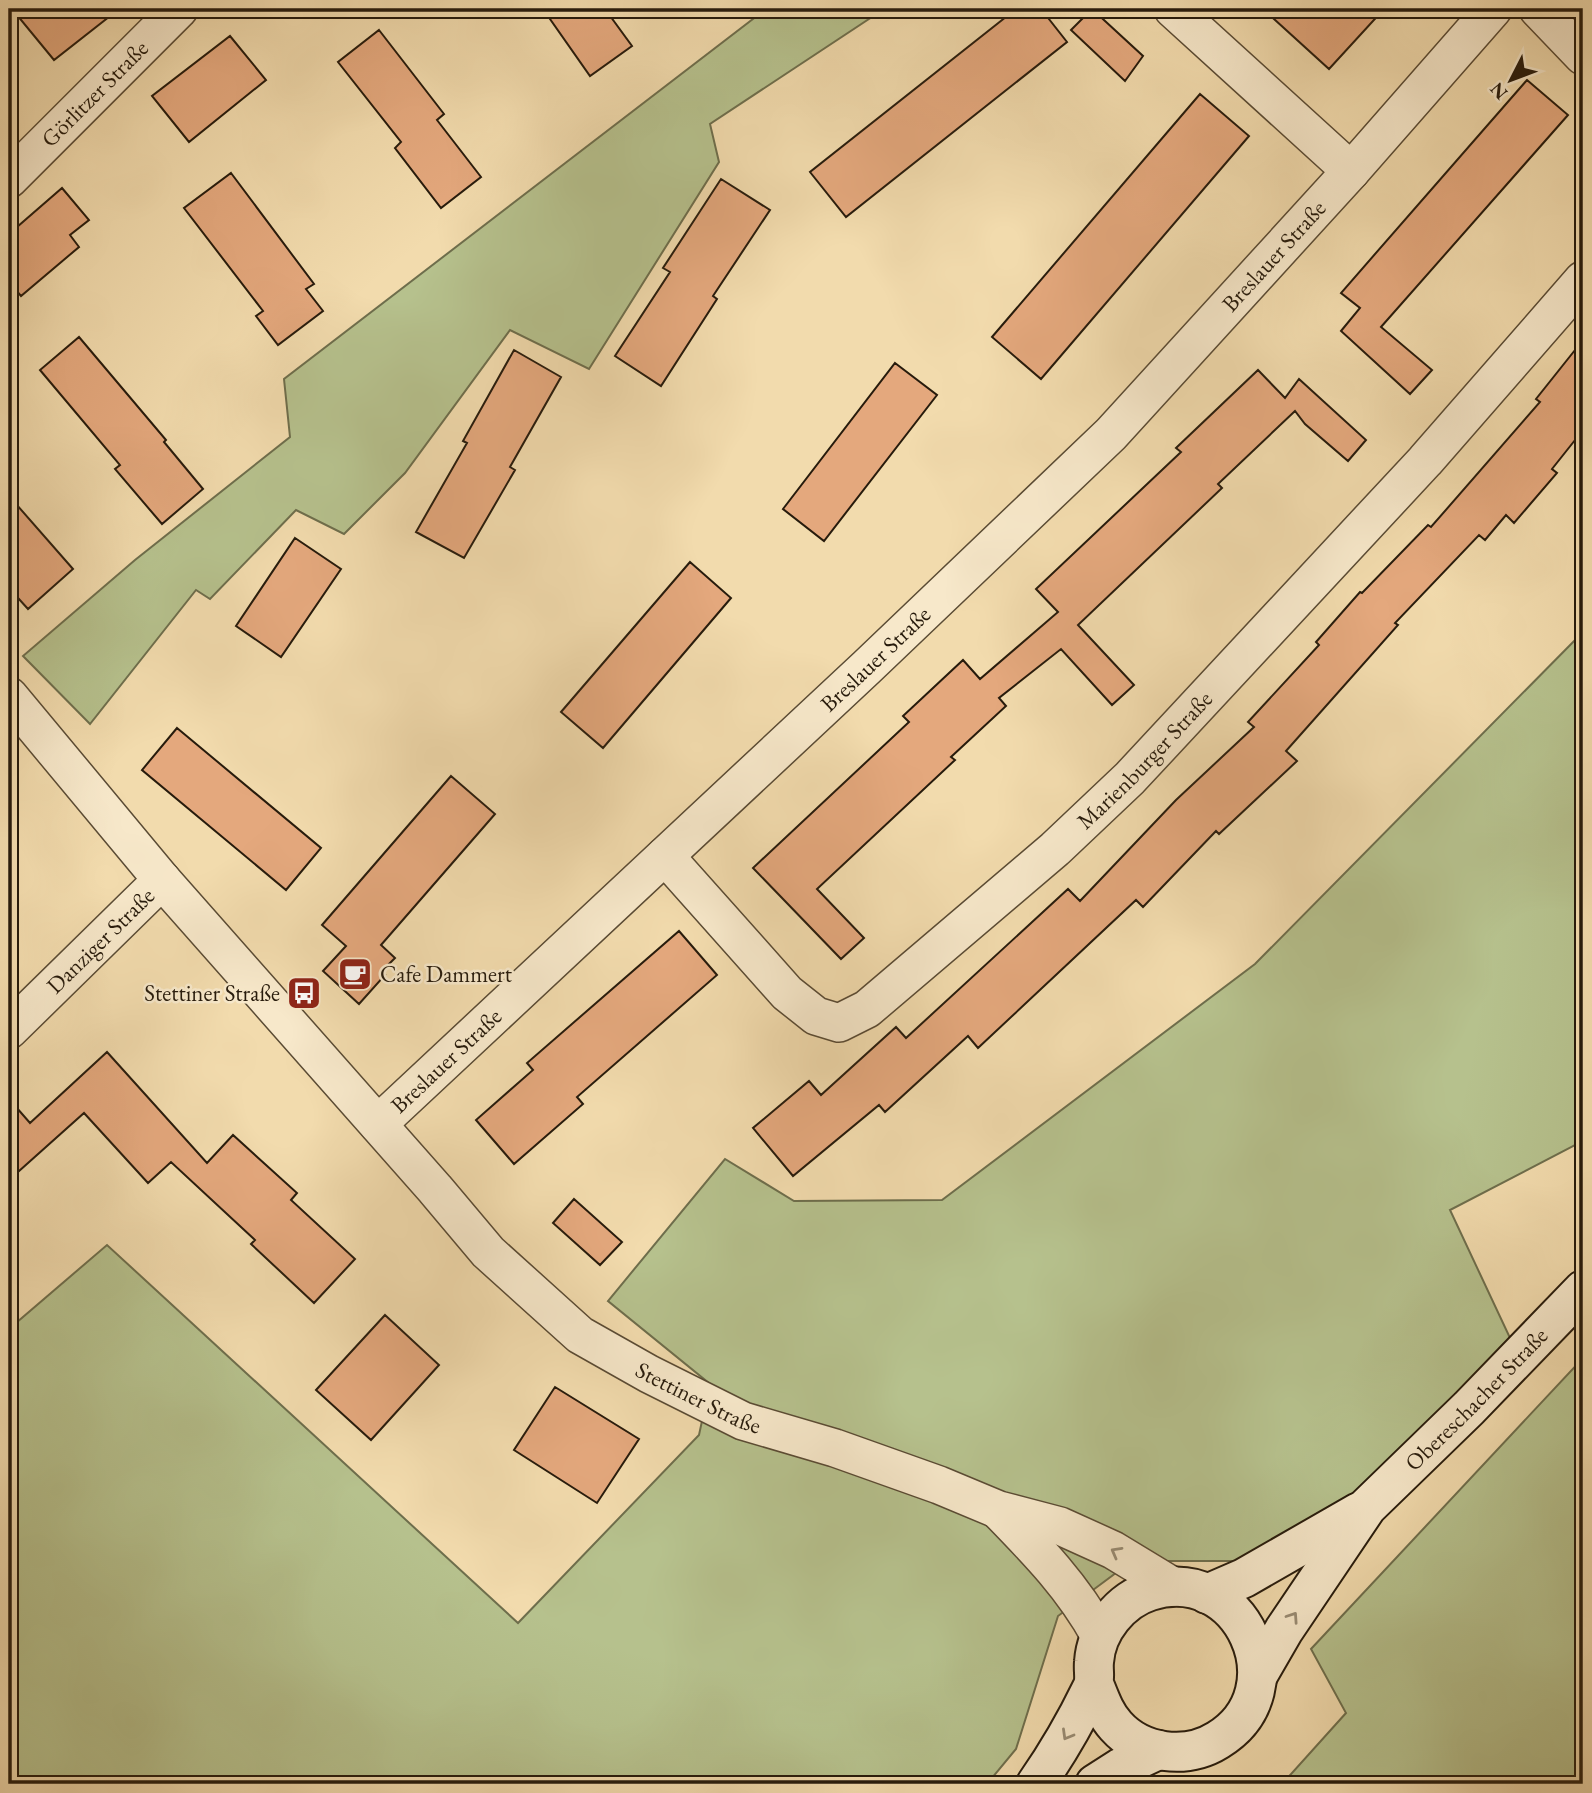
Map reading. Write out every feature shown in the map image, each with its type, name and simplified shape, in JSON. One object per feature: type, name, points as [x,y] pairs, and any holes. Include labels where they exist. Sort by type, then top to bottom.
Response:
[{"type":"main road","name":"Obereschacher Straße","points":[[1258,1675],[1284,1630],[1367,1507],[1469,1408],[1583,1290]]},
{"type":"main road","name":"Obereschacher Straße","points":[[1190,1590],[1244,1578],[1367,1507]]},
{"type":"main road","points":[[1190,1590],[1228,1607],[1245,1626],[1256,1650],[1258,1675],[1254,1695],[1233,1729],[1217,1741],[1198,1749],[1178,1752],[1158,1750],[1135,1742],[1116,1727],[1102,1707],[1094,1684],[1094,1660],[1100,1636],[1112,1617],[1130,1601],[1151,1591],[1190,1590]]},
{"type":"main road","points":[[1037,1784],[1094,1684]]},
{"type":"main road","points":[[1096,1784],[1120,1768],[1158,1750]]},
{"type":"street","name":"Görlitzer Straße","points":[[9,178],[178,9]]},
{"type":"street","points":[[1172,9],[1351,171]]},
{"type":"street","name":"Breslauer Straße","points":[[378,1124],[867,667],[1111,434],[1351,171],[1493,9]]},
{"type":"street","points":[[1538,9],[1583,56]]},
{"type":"street","name":"Marienburger Straße","points":[[665,856],[787,993],[816,1016],[839,1023],[867,1009],[1055,849],[1130,778],[1425,461],[1583,281]]},
{"type":"street","name":"Stettiner Straße","points":[[9,696],[162,880],[488,1252],[580,1335],[649,1374],[743,1421],[835,1448],[939,1485],[999,1510],[1060,1526],[1190,1590]]},
{"type":"street","name":"Danziger Straße","points":[[9,1030],[162,880]]},
{"type":"street","name":"Stettiner Straße","points":[[999,1510],[1054,1567],[1083,1606],[1100,1636]]},
{"type":"green space","points":[[766,9],[884,9],[710,124],[719,162],[589,369],[510,330],[405,473],[344,534],[296,510],[210,599],[196,590],[90,724],[23,656],[135,560],[290,437],[284,379]]},
{"type":"green space","points":[[1583,632],[1583,1141],[1450,1210],[1511,1340],[1338,1515],[1245,1561],[1132,1561],[1058,1616],[1016,1749],[987,1784],[9,1784],[9,1329],[107,1245],[518,1623],[699,1435],[710,1384],[608,1301],[725,1159],[794,1201],[942,1200],[1255,964]]},
{"type":"green space","points":[[1583,1358],[1583,1784],[1280,1784],[1346,1713],[1311,1649]]},
{"type":"building","points":[[12,9],[119,9],[54,60]]},
{"type":"building","points":[[543,9],[605,9],[632,46],[590,76]]},
{"type":"building","points":[[1016,9],[1041,9],[1067,42],[846,217],[810,172]]},
{"type":"building","points":[[1092,9],[1143,56],[1125,81],[1071,30]]},
{"type":"building","points":[[1263,9],[1384,9],[1329,69]]},
{"type":"building","points":[[379,30],[444,114],[437,120],[481,177],[441,208],[395,148],[401,142],[338,62]]},
{"type":"building","points":[[230,36],[266,80],[189,142],[152,96]]},
{"type":"building","points":[[1527,80],[1568,115],[1381,327],[1432,370],[1410,394],[1341,331],[1360,308],[1341,293]]},
{"type":"building","points":[[1200,94],[1249,136],[1041,379],[992,337]]},
{"type":"building","points":[[231,173],[314,284],[306,289],[323,311],[278,345],[256,316],[263,311],[184,208]]},
{"type":"building","points":[[721,179],[770,210],[713,296],[717,299],[661,386],[615,356],[670,272],[663,268]]},
{"type":"building","points":[[62,188],[89,220],[70,235],[79,247],[21,296],[9,282],[9,234]]},
{"type":"building","points":[[79,337],[166,440],[164,442],[203,489],[162,524],[115,469],[120,465],[40,370]]},
{"type":"building","points":[[1583,340],[1583,430],[1552,469],[1557,473],[1514,523],[1506,515],[1485,540],[1479,535],[1395,623],[1398,625],[1286,751],[1297,761],[1219,834],[1216,831],[1143,907],[1136,900],[978,1048],[968,1036],[885,1112],[879,1105],[793,1176],[753,1128],[809,1081],[821,1095],[896,1027],[906,1038],[1068,889],[1080,901],[1176,800],[1254,727],[1248,722],[1319,645],[1316,642],[1360,592],[1362,593],[1428,525],[1431,527],[1540,402],[1536,399]]},
{"type":"building","points":[[514,350],[561,377],[510,467],[515,470],[464,558],[416,532],[467,443],[463,441]]},
{"type":"building","points":[[895,363],[937,395],[824,541],[783,509]]},
{"type":"building","points":[[1258,370],[1285,398],[1299,379],[1366,440],[1348,461],[1305,424],[1295,411],[1218,484],[1222,488],[1078,625],[1134,685],[1112,705],[1061,649],[999,698],[1006,706],[951,757],[955,760],[817,889],[864,938],[841,959],[753,868],[909,722],[903,716],[963,660],[980,679],[1058,612],[1036,589],[1181,452],[1176,448]]},
{"type":"building","points":[[9,496],[73,569],[28,609],[9,588]]},
{"type":"building","points":[[295,538],[341,569],[281,657],[236,626]]},
{"type":"building","points":[[690,562],[731,598],[603,748],[561,712]]},
{"type":"building","points":[[177,728],[321,848],[286,890],[142,770]]},
{"type":"building","points":[[451,776],[495,814],[381,945],[395,958],[381,972],[385,975],[359,1004],[323,971],[346,946],[322,925]]},
{"type":"building","points":[[679,931],[717,975],[577,1097],[583,1104],[514,1164],[476,1120],[533,1070],[527,1063]]},
{"type":"building","points":[[107,1052],[207,1163],[233,1135],[297,1193],[291,1200],[355,1259],[314,1303],[251,1244],[255,1240],[171,1162],[148,1183],[84,1113],[9,1180],[9,1099],[30,1123]]},
{"type":"building","points":[[574,1199],[622,1242],[600,1265],[553,1223]]},
{"type":"building","points":[[385,1315],[439,1365],[371,1440],[316,1390]]},
{"type":"building","points":[[555,1387],[639,1439],[597,1503],[514,1450]]},
{"type":"place","name":"Cafe Dammert","points":[[355,974]]},
{"type":"place","name":"Stettiner Straße","points":[[304,993]]}]
